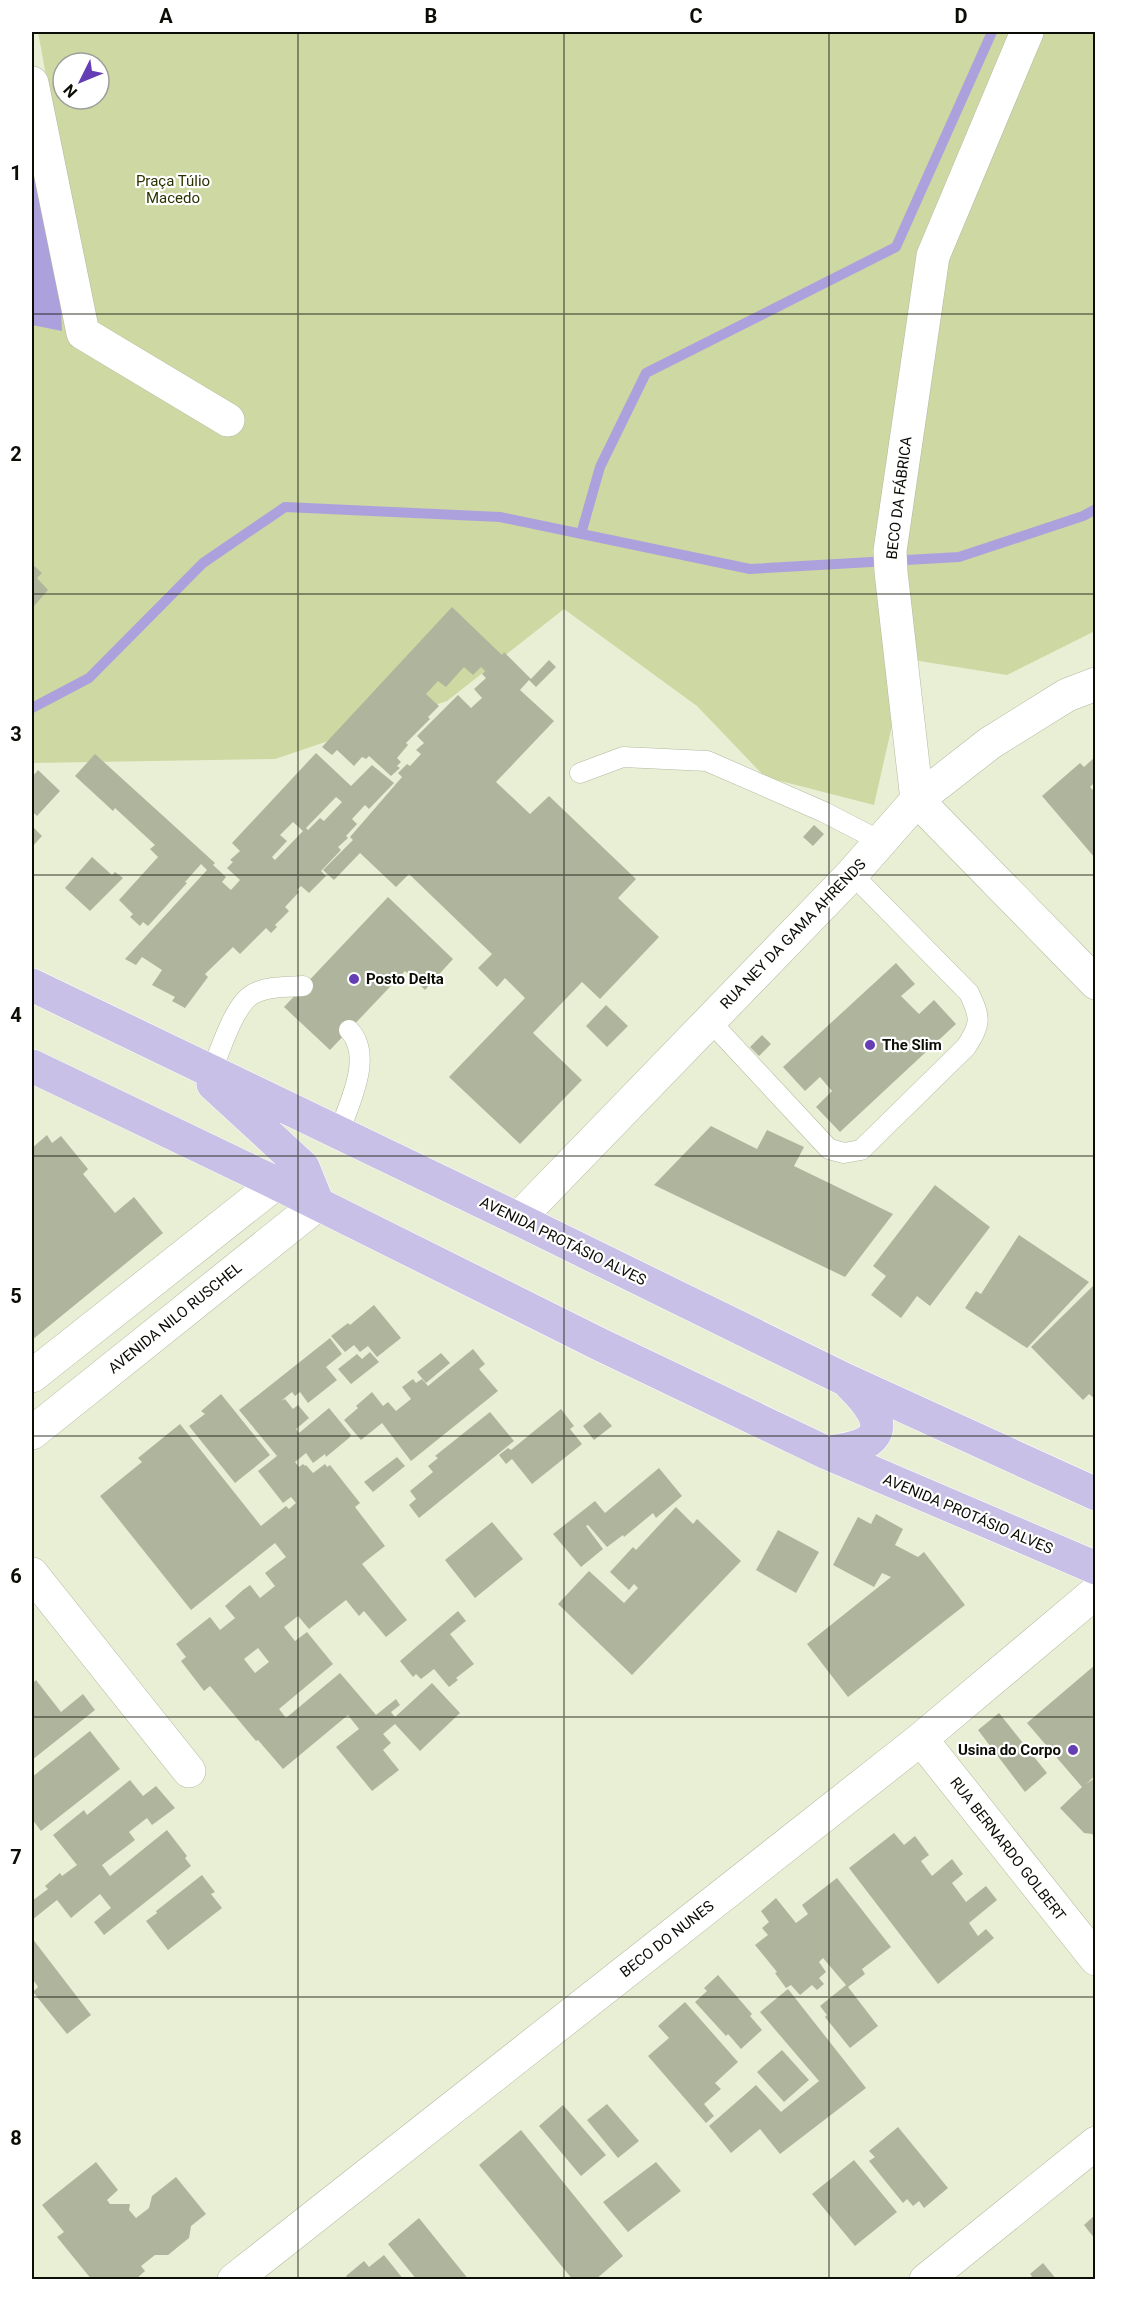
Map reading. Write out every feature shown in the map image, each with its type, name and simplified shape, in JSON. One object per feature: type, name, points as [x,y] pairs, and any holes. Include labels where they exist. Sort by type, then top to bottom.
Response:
[{"type":"main road","name":"AVENIDA PROTÁSIO ALVES","points":[[32,985],[518,1218],[846,1380],[1095,1494]]},
{"type":"main road","name":"AVENIDA PROTÁSIO ALVES","points":[[32,1066],[827,1453],[1095,1568]]},
{"type":"main road","points":[[199,1066],[303,1167],[318,1204]]},
{"type":"main road","points":[[827,1453],[867,1442],[875,1433],[877,1421],[873,1410],[846,1380]]},
{"type":"street","name":"BECO DA FÁBRICA","points":[[917,800],[890,561],[933,256],[1027,32]]},
{"type":"street","points":[[32,83],[83,333],[228,420]]},
{"type":"street","name":"RUA NEY DA GAMA AHRENDS","points":[[518,1218],[852,874],[917,800],[990,743],[1067,695],[1095,684]]},
{"type":"street","points":[[917,800],[1095,983]]},
{"type":"street","points":[[32,1376],[276,1183]]},
{"type":"street","name":"AVENIDA NILO RUSCHEL","points":[[32,1433],[318,1204]]},
{"type":"street","points":[[32,1574],[189,1771]]},
{"type":"street","name":"BECO DO NUNES","points":[[234,2280],[921,1738],[1095,1592]]},
{"type":"street","name":"RUA BERNARDO GOLBERT","points":[[921,1738],[1095,1959]]},
{"type":"street","points":[[926,2280],[1095,2143]]},
{"type":"lane","points":[[579,773],[624,757],[707,762],[824,812],[882,842]]},
{"type":"lane","points":[[709,1020],[829,1149],[844,1153],[861,1150],[966,1047],[977,1029],[977,1011],[969,993],[852,874]]},
{"type":"lane","points":[[199,1066],[239,1007],[252,994],[303,986]]},
{"type":"lane","points":[[339,1132],[361,1066],[356,1037],[349,1030]]},
{"type":"green space","name":"Praça Túlio Macedo","points":[[38,32],[1095,32],[1095,631],[1007,675],[907,659],[874,805],[765,777],[697,706],[564,609],[447,701],[275,759],[32,763],[32,146],[92,325],[53,111],[111,111],[111,51],[51,51],[51,103]]},
{"type":"shaded area","points":[[32,165],[60,283],[62,331],[32,325]]},
{"type":"building","points":[[32,564],[42,573],[37,578],[48,590],[34,606],[32,603]]},
{"type":"building","points":[[452,607],[531,679],[549,660],[556,667],[536,687],[529,680],[520,690],[554,721],[496,782],[530,814],[549,796],[636,879],[618,898],[659,937],[600,999],[582,982],[533,1033],[582,1080],[520,1144],[449,1077],[525,998],[505,978],[497,987],[478,968],[492,954],[409,874],[396,887],[360,853],[334,880],[323,870],[353,840],[350,837],[402,777],[398,773],[407,764],[410,766],[421,754],[416,750],[424,743],[417,736],[458,695],[471,708],[482,698],[474,689],[486,678],[482,674],[485,671],[481,667],[473,675],[464,667],[446,687],[438,681],[426,694],[439,706],[428,717],[430,719],[406,743],[408,745],[397,758],[401,762],[397,766],[400,768],[391,776],[369,756],[366,759],[362,757],[354,766],[337,750],[332,755],[322,747]]},
{"type":"building","points":[[316,753],[351,786],[372,765],[394,783],[369,809],[365,805],[352,819],[357,824],[346,836],[348,838],[338,847],[341,850],[321,871],[326,876],[309,893],[301,886],[297,890],[299,892],[285,907],[289,911],[275,925],[277,927],[271,933],[266,928],[240,954],[233,947],[205,974],[208,977],[185,1008],[172,1001],[175,997],[152,985],[162,970],[142,957],[136,965],[125,959],[207,870],[201,864],[148,926],[143,922],[140,926],[130,917],[133,914],[119,900],[158,857],[150,849],[155,845],[115,808],[113,811],[75,776],[95,754],[215,863],[213,865],[226,877],[222,882],[231,890],[240,880],[227,868],[233,862],[230,860],[240,851],[232,843]],"holes":[[[336,797],[342,802],[324,821],[320,818],[308,830],[306,828]],[[293,822],[303,831],[275,860],[272,857],[287,841],[280,835]]]},
{"type":"building","points":[[1095,757],[1095,782],[1090,787],[1095,792],[1095,858],[1042,796],[1080,763],[1084,767]]},
{"type":"building","points":[[38,770],[60,791],[37,816],[32,811],[32,777]]},
{"type":"building","points":[[814,825],[824,834],[813,846],[803,837]]},
{"type":"building","points":[[32,826],[42,836],[32,847]]},
{"type":"building","points":[[92,857],[112,875],[115,872],[123,878],[90,911],[65,888]]},
{"type":"building","name":"Posto Delta","points":[[388,897],[453,959],[425,990],[405,971],[330,1050],[284,1007]]},
{"type":"building","name":"The Slim","points":[[896,963],[915,984],[901,996],[919,1014],[934,1000],[956,1024],[840,1132],[816,1107],[832,1091],[820,1077],[805,1091],[783,1067]]},
{"type":"building","points":[[606,1005],[628,1026],[607,1047],[586,1026]]},
{"type":"building","points":[[762,1035],[771,1044],[759,1056],[750,1047]]},
{"type":"building","points":[[711,1126],[757,1149],[767,1130],[804,1147],[794,1166],[893,1214],[845,1277],[654,1185]]},
{"type":"building","points":[[47,1135],[52,1143],[61,1136],[88,1169],[83,1174],[115,1213],[134,1197],[163,1233],[32,1340],[32,1148]]},
{"type":"building","points":[[935,1185],[990,1227],[930,1306],[917,1296],[901,1318],[871,1295],[886,1276],[873,1266]]},
{"type":"building","points":[[1019,1235],[1089,1282],[1027,1348],[965,1308],[976,1291],[981,1294]]},
{"type":"building","points":[[1095,1284],[1095,1399],[1089,1394],[1083,1400],[1031,1347]]},
{"type":"building","points":[[374,1305],[401,1338],[377,1357],[368,1346],[360,1352],[354,1345],[345,1352],[331,1336],[348,1323],[350,1325]]},
{"type":"building","points":[[330,1338],[342,1354],[326,1367],[337,1380],[308,1403],[300,1392],[295,1396],[292,1392],[281,1401],[285,1399],[293,1409],[298,1405],[309,1418],[296,1429],[299,1433],[329,1408],[351,1435],[326,1457],[325,1454],[313,1463],[306,1453],[295,1462],[299,1467],[306,1465],[313,1473],[325,1464],[327,1467],[330,1465],[360,1503],[355,1507],[385,1546],[362,1564],[407,1620],[386,1637],[364,1611],[359,1616],[346,1600],[309,1629],[298,1616],[284,1627],[295,1641],[307,1632],[333,1664],[279,1709],[286,1718],[340,1673],[376,1715],[396,1699],[400,1705],[391,1712],[395,1717],[432,1683],[460,1713],[420,1751],[395,1724],[383,1734],[391,1743],[383,1750],[399,1770],[372,1791],[336,1747],[359,1729],[348,1715],[283,1769],[210,1686],[204,1691],[181,1661],[186,1657],[176,1644],[210,1617],[220,1630],[235,1618],[225,1606],[243,1590],[250,1585],[260,1598],[275,1586],[265,1573],[286,1557],[275,1543],[191,1610],[100,1496],[142,1462],[138,1458],[180,1424],[261,1526],[286,1506],[289,1509],[296,1503],[291,1497],[283,1503],[258,1471],[277,1456],[239,1410]],"holes":[[[258,1648],[269,1662],[255,1673],[244,1659]]]},
{"type":"building","points":[[473,1349],[485,1364],[479,1369],[498,1391],[411,1461],[382,1423],[361,1440],[344,1420],[372,1392],[383,1406],[388,1402],[396,1411],[411,1399],[402,1387],[413,1379],[416,1383],[422,1379],[428,1386]]},
{"type":"building","points":[[370,1352],[379,1362],[351,1384],[338,1369],[357,1354],[362,1359]]},
{"type":"building","points":[[441,1353],[450,1363],[426,1383],[417,1372]]},
{"type":"building","points":[[221,1394],[270,1455],[235,1483],[189,1426],[205,1414],[201,1411]]},
{"type":"building","points":[[561,1409],[574,1426],[570,1429],[582,1444],[532,1484],[512,1459],[506,1464],[499,1455],[508,1448],[511,1450]]},
{"type":"building","points":[[490,1412],[514,1441],[419,1518],[409,1505],[416,1499],[410,1491],[433,1472],[428,1466],[438,1458],[435,1456]]},
{"type":"building","points":[[600,1412],[612,1426],[594,1440],[583,1426]]},
{"type":"building","points":[[397,1457],[405,1466],[373,1492],[364,1482]]},
{"type":"building","points":[[659,1468],[682,1496],[656,1518],[653,1513],[624,1537],[623,1535],[607,1547],[588,1525],[586,1526],[603,1549],[581,1567],[553,1534],[595,1501],[605,1513]]},
{"type":"building","points":[[676,1507],[693,1524],[697,1519],[741,1561],[632,1675],[558,1604],[589,1571],[624,1603],[638,1588],[634,1584],[629,1590],[610,1572],[633,1547],[636,1550]]},
{"type":"building","points":[[876,1514],[903,1529],[895,1545],[918,1557],[924,1552],[965,1605],[848,1697],[807,1644],[891,1577],[882,1573],[874,1587],[833,1565],[858,1517],[871,1524]]},
{"type":"building","points":[[492,1522],[523,1559],[475,1598],[445,1560]]},
{"type":"building","points":[[778,1530],[819,1552],[796,1593],[756,1570]]},
{"type":"building","points":[[458,1611],[466,1621],[450,1634],[474,1664],[456,1678],[458,1680],[449,1687],[434,1669],[421,1679],[416,1674],[413,1677],[400,1661]]},
{"type":"building","name":"Usina do Corpo","points":[[1095,1665],[1095,1776],[1086,1784],[1095,1778],[1095,1837],[1084,1833],[1060,1808],[1082,1787],[1027,1723]]},
{"type":"building","points":[[36,1680],[61,1712],[83,1694],[95,1710],[32,1760],[32,1684]]},
{"type":"building","points":[[999,1713],[1047,1773],[1025,1792],[978,1730]]},
{"type":"building","points":[[90,1731],[120,1769],[41,1831],[32,1819],[32,1777]]},
{"type":"building","points":[[130,1780],[143,1796],[156,1786],[175,1808],[152,1825],[147,1818],[129,1832],[135,1840],[102,1865],[110,1876],[167,1830],[187,1856],[185,1858],[191,1866],[104,1935],[94,1922],[111,1908],[100,1894],[71,1918],[57,1900],[32,1920],[32,1901],[48,1889],[45,1886],[60,1873],[62,1876],[77,1865],[53,1835],[84,1810],[87,1815]]},
{"type":"building","points":[[894,1833],[904,1845],[915,1836],[929,1855],[921,1861],[932,1876],[952,1859],[963,1874],[952,1883],[966,1902],[986,1886],[997,1900],[969,1923],[978,1936],[986,1929],[994,1938],[938,1984],[849,1868]]},
{"type":"building","points":[[202,1875],[215,1892],[211,1894],[222,1908],[168,1950],[146,1921]]},
{"type":"building","points":[[837,1878],[891,1947],[862,1969],[865,1974],[848,1987],[878,2026],[850,2048],[825,2017],[827,2015],[820,2006],[846,1985],[823,1958],[819,1962],[826,1972],[819,1978],[824,1984],[817,1990],[812,1985],[800,1995],[791,1985],[786,1988],[775,1973],[777,1972],[755,1945],[768,1935],[762,1928],[769,1922],[761,1911],[776,1898],[796,1923],[808,1914],[802,1905]]},
{"type":"building","points":[[32,1938],[91,2015],[67,2034],[33,1992],[38,1987],[32,1978]]},
{"type":"building","points":[[718,1975],[752,2014],[750,2016],[762,2030],[741,2049],[695,2002],[707,1991],[704,1988]]},
{"type":"building","points":[[788,1989],[866,2088],[780,2154],[760,2129],[731,2153],[709,2126],[756,2085],[781,2112],[819,2081],[760,2012]]},
{"type":"building","points":[[685,2002],[738,2062],[715,2083],[721,2089],[704,2104],[714,2116],[706,2123],[648,2056],[669,2038],[658,2026]]},
{"type":"building","points":[[782,2050],[809,2080],[784,2102],[757,2072]]},
{"type":"building","points":[[607,2104],[639,2141],[618,2158],[587,2120]]},
{"type":"building","points":[[563,2105],[606,2155],[581,2176],[539,2126]]},
{"type":"building","points":[[898,2127],[948,2188],[924,2208],[919,2201],[913,2206],[907,2199],[903,2203],[869,2161],[875,2157],[869,2151]]},
{"type":"building","points":[[521,2130],[623,2256],[595,2280],[573,2280],[479,2165]]},
{"type":"building","points":[[854,2160],[897,2212],[855,2246],[812,2194]]},
{"type":"building","points":[[96,2162],[118,2190],[107,2200],[110,2204],[130,2204],[129,2210],[136,2218],[149,2208],[152,2196],[176,2177],[206,2214],[191,2226],[189,2238],[168,2255],[155,2255],[141,2266],[145,2271],[135,2280],[92,2280],[57,2237],[64,2232],[42,2205]]},
{"type":"building","points":[[656,2162],[681,2191],[628,2232],[603,2202]]},
{"type":"building","points":[[1095,2215],[1095,2239],[1084,2225]]},
{"type":"building","points":[[419,2218],[469,2280],[417,2280],[388,2244]]},
{"type":"building","points":[[384,2255],[404,2280],[349,2280],[346,2276],[364,2261],[369,2267]]},
{"type":"building","points":[[1043,2263],[1057,2280],[1028,2280],[1032,2276],[1030,2274]]},
{"type":"waterway","points":[[581,534],[600,467],[646,373],[896,247],[992,32]]},
{"type":"waterway","points":[[32,708],[89,678],[203,563],[285,507],[500,517],[750,569],[959,557],[1083,516],[1096,509]]},
{"type":"place","name":"Posto Delta","points":[[354,979]]},
{"type":"place","name":"The Slim","points":[[870,1045]]},
{"type":"place","name":"Usina do Corpo","points":[[1073,1750]]}]
